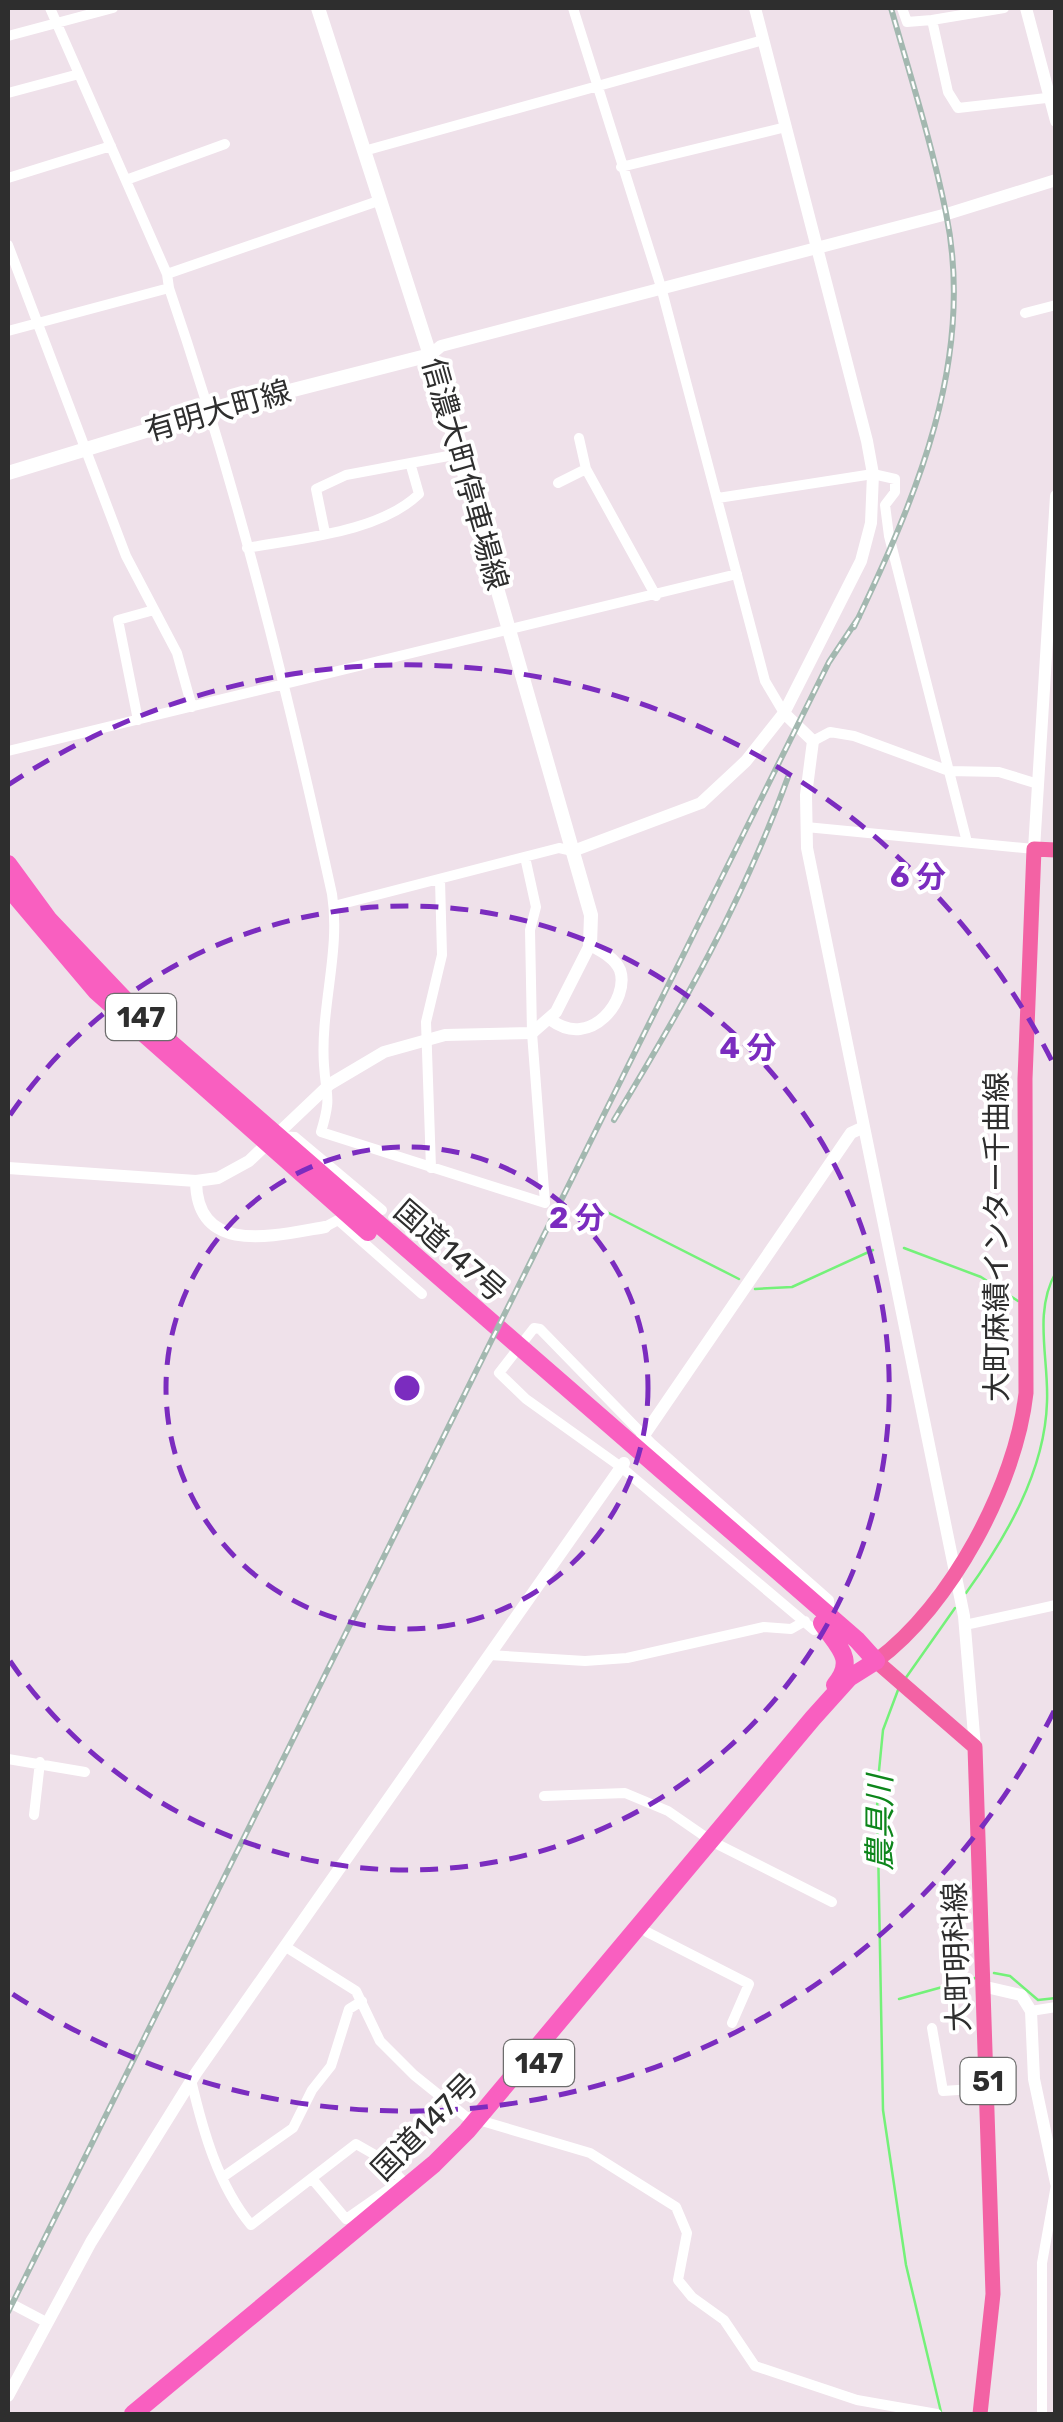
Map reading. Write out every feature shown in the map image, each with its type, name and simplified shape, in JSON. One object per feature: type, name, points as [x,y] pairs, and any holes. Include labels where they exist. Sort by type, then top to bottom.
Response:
[{"type":"highway","name":"国道147号","points":[[8,864],[96,972],[273,1140]]},
{"type":"highway","name":"国道147号","points":[[8,886],[96,991],[525,1359],[819,1620],[883,1668]]},
{"type":"highway","name":"147","points":[[814,1718],[816,1708],[844,1673],[843,1648],[819,1620]]},
{"type":"highway","name":"国道147号","points":[[152,2414],[445,2168],[849,1678],[883,1668]]},
{"type":"highway","name":"国道147号","points":[[134,2414],[482,2122],[647,1932],[714,1842],[883,1668]]},
{"type":"main road","name":"信濃大町停車場線","points":[[318,8],[382,200],[510,627],[590,915],[590,944]]},
{"type":"main road","name":"有明大町線","points":[[8,473],[212,411],[430,355]]},
{"type":"main road","points":[[1034,849],[1056,850]]},
{"type":"main road","name":"大町麻績インター千曲線","points":[[883,1668],[902,1639],[956,1576],[989,1518],[1009,1472],[1026,1393],[1025,1080],[1034,849]]},
{"type":"main road","points":[[883,1668],[975,1747]]},
{"type":"main road","name":"大町明科線","points":[[975,1747],[986,1987],[993,2294],[980,2414]]},
{"type":"street","points":[[50,8],[167,274],[212,411],[285,684],[334,906],[324,1067],[330,1084],[322,1132],[544,1203],[532,1033],[530,930],[536,908],[526,857]]},
{"type":"street","points":[[8,36],[112,8]]},
{"type":"street","points":[[573,8],[661,286],[765,682],[784,713],[813,741]]},
{"type":"street","points":[[334,906],[560,848],[572,852],[701,803],[746,761],[784,713],[861,561],[871,524],[873,474],[755,8]]},
{"type":"street","points":[[902,8],[907,22],[1004,8]]},
{"type":"street","points":[[1026,8],[1053,98],[1056,121]]},
{"type":"street","points":[[932,20],[948,92],[958,108],[1053,98]]},
{"type":"street","points":[[364,151],[763,40]]},
{"type":"street","points":[[8,93],[80,74]]},
{"type":"street","points":[[622,167],[786,127]]},
{"type":"street","points":[[126,180],[226,144]]},
{"type":"street","points":[[8,178],[111,146]]},
{"type":"street","points":[[430,355],[441,346],[816,248],[1056,180]]},
{"type":"street","points":[[167,274],[382,200]]},
{"type":"street","points":[[8,245],[126,556],[177,654],[192,707]]},
{"type":"street","points":[[8,331],[169,288]]},
{"type":"street","points":[[1025,312],[1056,305]]},
{"type":"street","points":[[579,438],[586,469],[656,596]]},
{"type":"street","points":[[325,533],[316,489],[346,476],[459,454]]},
{"type":"street","points":[[247,548],[325,533],[408,505],[419,494],[411,466]]},
{"type":"street","points":[[558,483],[586,469]]},
{"type":"street","points":[[718,498],[873,474],[889,474],[896,482],[884,514],[967,842]]},
{"type":"street","points":[[806,828],[1034,849],[1038,784],[1048,740],[1056,496]]},
{"type":"street","points":[[8,751],[737,574]]},
{"type":"street","points":[[138,720],[118,620],[154,610]]},
{"type":"street","points":[[813,741],[830,732],[854,736],[948,771],[1000,772],[1038,784]]},
{"type":"street","points":[[813,741],[806,828],[964,1618],[975,1747]]},
{"type":"street","points":[[431,1168],[425,1039],[444,943],[440,880]]},
{"type":"street","points":[[8,1168],[196,1181],[232,1172],[273,1140],[330,1084],[384,1052],[425,1039],[532,1033],[550,1020],[590,944],[619,968],[620,983],[602,1020],[584,1031],[562,1028],[550,1020]]},
{"type":"street","points":[[642,1438],[851,1133],[864,1127]]},
{"type":"street","points":[[273,1140],[295,1137],[382,1210]]},
{"type":"street","points":[[196,1181],[200,1212],[217,1230],[249,1235],[325,1227],[338,1220],[422,1294]]},
{"type":"street","points":[[489,1656],[586,1661],[627,1658],[764,1628],[791,1629],[819,1620],[829,1600],[642,1438],[540,1328],[534,1328],[500,1373],[526,1398],[623,1465],[819,1620]]},
{"type":"street","points":[[8,2396],[46,2322],[191,2080],[623,1465]]},
{"type":"street","points":[[964,1618],[1056,1604]]},
{"type":"street","points":[[8,1759],[85,1772]]},
{"type":"street","points":[[34,1816],[40,1762]]},
{"type":"street","points":[[544,1796],[626,1793],[668,1811],[714,1842],[832,1902]]},
{"type":"street","points":[[647,1932],[749,1984],[732,2023]]},
{"type":"street","points":[[286,1947],[351,1988],[362,2001],[376,2035],[396,2058],[482,2122],[600,2157],[676,2206],[687,2234],[678,2280],[692,2297],[724,2320],[755,2366],[857,2400],[936,2414]]},
{"type":"street","points":[[986,1987],[1014,1991],[1031,2011],[1034,2079],[1056,2184],[1054,2218],[1042,2263],[1042,2414]]},
{"type":"street","points":[[223,2176],[293,2128],[312,2090],[331,2066],[349,2009],[362,2001]]},
{"type":"street","points":[[1031,2011],[1056,2007]]},
{"type":"street","points":[[932,2028],[944,2091],[988,2088]]},
{"type":"street","points":[[191,2080],[204,2135],[237,2208],[251,2226],[314,2181],[356,2144],[384,2160],[402,2180],[346,2219],[314,2181]]},
{"type":"street","points":[[8,2302],[46,2322]]},
{"type":"waterway","points":[[601,1209],[739,1279]]},
{"type":"waterway","points":[[904,1248],[981,1277],[1018,1301]]},
{"type":"waterway","points":[[755,1289],[792,1287],[873,1250]]},
{"type":"waterway","name":"農具川","points":[[966,1593],[1008,1527],[1039,1454],[1047,1402],[1045,1303],[1056,1272]]},
{"type":"waterway","name":"農具川","points":[[905,1679],[955,1608]]},
{"type":"waterway","name":"農具川","points":[[898,1690],[883,1730],[877,1791],[883,2110],[906,2265],[941,2412]]},
{"type":"waterway","points":[[994,1973],[1010,1976],[1038,2000],[1056,1998]]},
{"type":"waterway","points":[[899,1999],[975,1978]]},
{"type":"railway","points":[[854,627],[918,478],[946,374],[953,321],[953,267],[946,213],[891,8]]},
{"type":"railway","points":[[8,2312],[829,662],[859,617]]},
{"type":"railway","points":[[614,1120],[710,953],[752,867],[788,777]]}]
